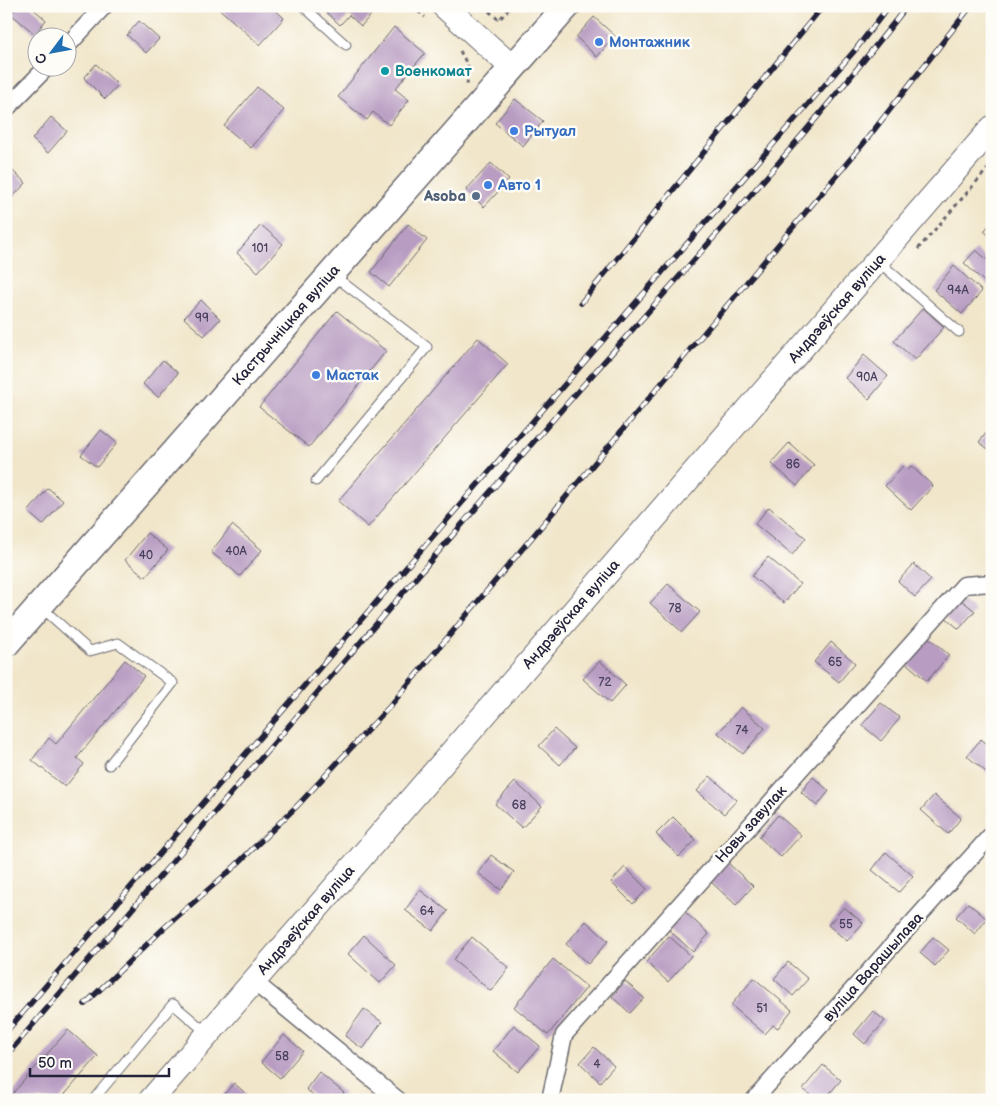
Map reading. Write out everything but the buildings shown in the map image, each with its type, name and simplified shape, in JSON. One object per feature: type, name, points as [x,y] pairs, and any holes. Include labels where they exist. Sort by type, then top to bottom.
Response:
[{"type":"main road","name":"Кастрычніцкая вуліца","points":[[6,644],[567,6]]},
{"type":"main road","points":[[437,14],[513,68]]},
{"type":"main road","name":"Андрэеўская вуліца","points":[[150,1100],[878,260],[988,140]]},
{"type":"street","points":[[78,34],[104,6]]},
{"type":"street","points":[[6,109],[36,78]]},
{"type":"street","name":"Новы завулак","points":[[550,1100],[564,1035],[964,585],[992,582]]},
{"type":"street","name":"вуліца Варашылава","points":[[754,1100],[992,834]]},
{"type":"street","points":[[253,981],[398,1100]]},
{"type":"lane","points":[[303,6],[346,45]]},
{"type":"lane","points":[[878,260],[959,332]]},
{"type":"lane","points":[[316,480],[427,347],[331,273]]},
{"type":"lane","points":[[40,606],[90,651],[118,642],[173,683],[109,766]]},
{"type":"lane","points":[[93,1100],[173,1004],[208,1034]]},
{"type":"path","points":[[412,6],[437,14]]},
{"type":"path","points":[[483,6],[499,20],[511,6]]},
{"type":"path","points":[[458,47],[469,68],[467,87]]},
{"type":"railway","points":[[581,303],[823,6]]},
{"type":"railway","points":[[6,1032],[856,49],[889,6]]},
{"type":"railway","points":[[6,1056],[564,407],[782,159],[907,6]]},
{"type":"railway","points":[[85,1004],[164,928],[232,869],[298,805],[390,706],[863,144],[971,6]]},
{"type":"place","name":"Монтажник","points":[[599,42]]},
{"type":"place","name":"Военкомат","points":[[385,71]]},
{"type":"place","name":"Рытуал","points":[[514,131]]},
{"type":"place","name":"Авто 1","points":[[488,185]]},
{"type":"place","name":"Asoba","points":[[476,196]]},
{"type":"place","name":"Мастак","points":[[316,375]]}]
